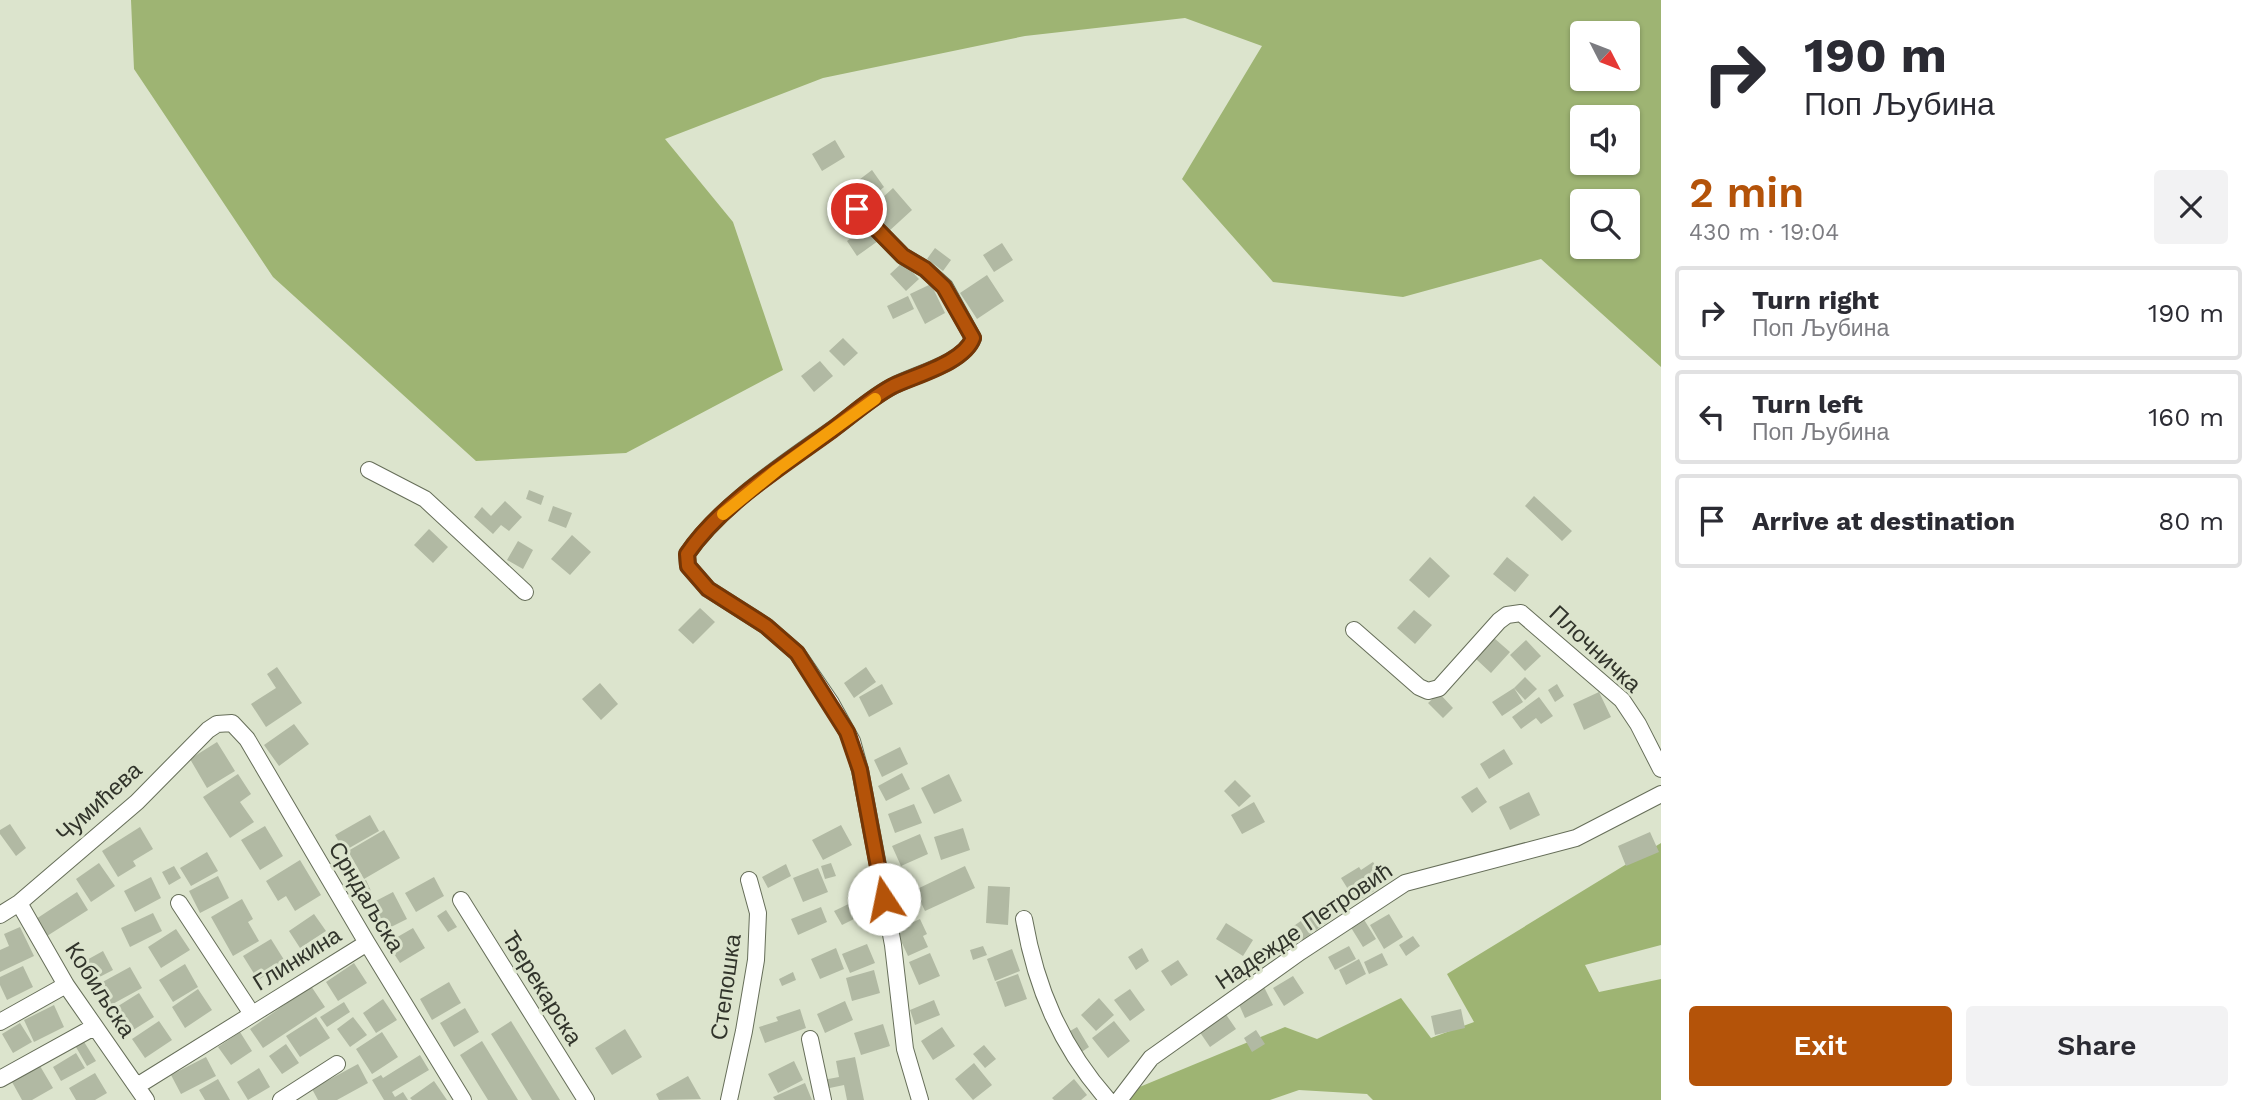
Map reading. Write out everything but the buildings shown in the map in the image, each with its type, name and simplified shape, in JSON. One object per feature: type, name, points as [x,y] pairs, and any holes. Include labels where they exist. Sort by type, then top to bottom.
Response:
[{"type":"street","points":[[857,209],[903,256],[925,269],[944,287],[973,338],[970,346],[957,357],[890,387],[792,459],[746,494],[700,535],[687,554],[688,566],[708,589],[766,626],[797,653],[831,703],[852,741],[860,770],[893,945],[905,1048],[920,1100]]},
{"type":"street","points":[[369,470],[425,499],[525,592]]},
{"type":"street","name":"Плочничка","points":[[1354,630],[1419,687],[1432,691],[1439,688],[1499,621],[1507,615],[1521,613],[1622,700],[1638,724],[1661,769]]},
{"type":"street","name":"Чумићева","points":[[0,915],[19,903],[137,802],[208,730],[226,722]]},
{"type":"street","name":"Срндаљска","points":[[226,722],[232,723],[247,739],[463,1100]]},
{"type":"street","name":"Надежде Петровић","points":[[1119,1100],[1151,1058],[1300,952],[1405,883],[1576,838],[1661,794]]},
{"type":"street","name":"Степошка","points":[[729,1100],[756,960],[758,913],[749,880]]},
{"type":"street","name":"Ђерекарска","points":[[461,900],[586,1100]]},
{"type":"street","name":"Кобиљска","points":[[19,903],[66,985],[146,1100]]},
{"type":"street","name":"Глинкина","points":[[179,903],[252,1014]]},
{"type":"street","points":[[1024,919],[1037,975],[1051,1014],[1072,1053],[1108,1100]]},
{"type":"street","name":"Глинкина","points":[[137,1086],[367,943]]},
{"type":"street","points":[[0,1022],[66,985]]},
{"type":"street","points":[[0,1079],[94,1027]]},
{"type":"street","points":[[810,1039],[823,1100]]},
{"type":"street","points":[[291,1098],[337,1064]]},
{"type":"green space","points":[[131,0],[1661,0],[1661,367],[1541,259],[1403,297],[1273,282],[1182,179],[1262,46],[1185,18],[1025,36],[823,78],[665,139],[733,222],[783,370],[626,453],[476,461],[273,277],[134,69]]},
{"type":"green space","points":[[1661,843],[1661,945],[1585,965],[1599,992],[1661,979],[1661,1100],[1373,1100],[1367,1094],[1299,1090],[1270,1100],[1119,1100],[1125,1093],[1285,1027],[1317,1039],[1401,998],[1431,1038],[1474,1022],[1447,974]]},
{"type":"slow traffic","points":[[723,514],[777,470],[875,399]]},
{"type":"route","points":[[857,209],[903,256],[925,269],[944,287],[973,338],[970,346],[957,357],[890,387],[792,459],[746,494],[700,535],[687,554],[688,566],[708,589],[785,640],[831,703],[852,741],[856,754],[884,899]]}]
